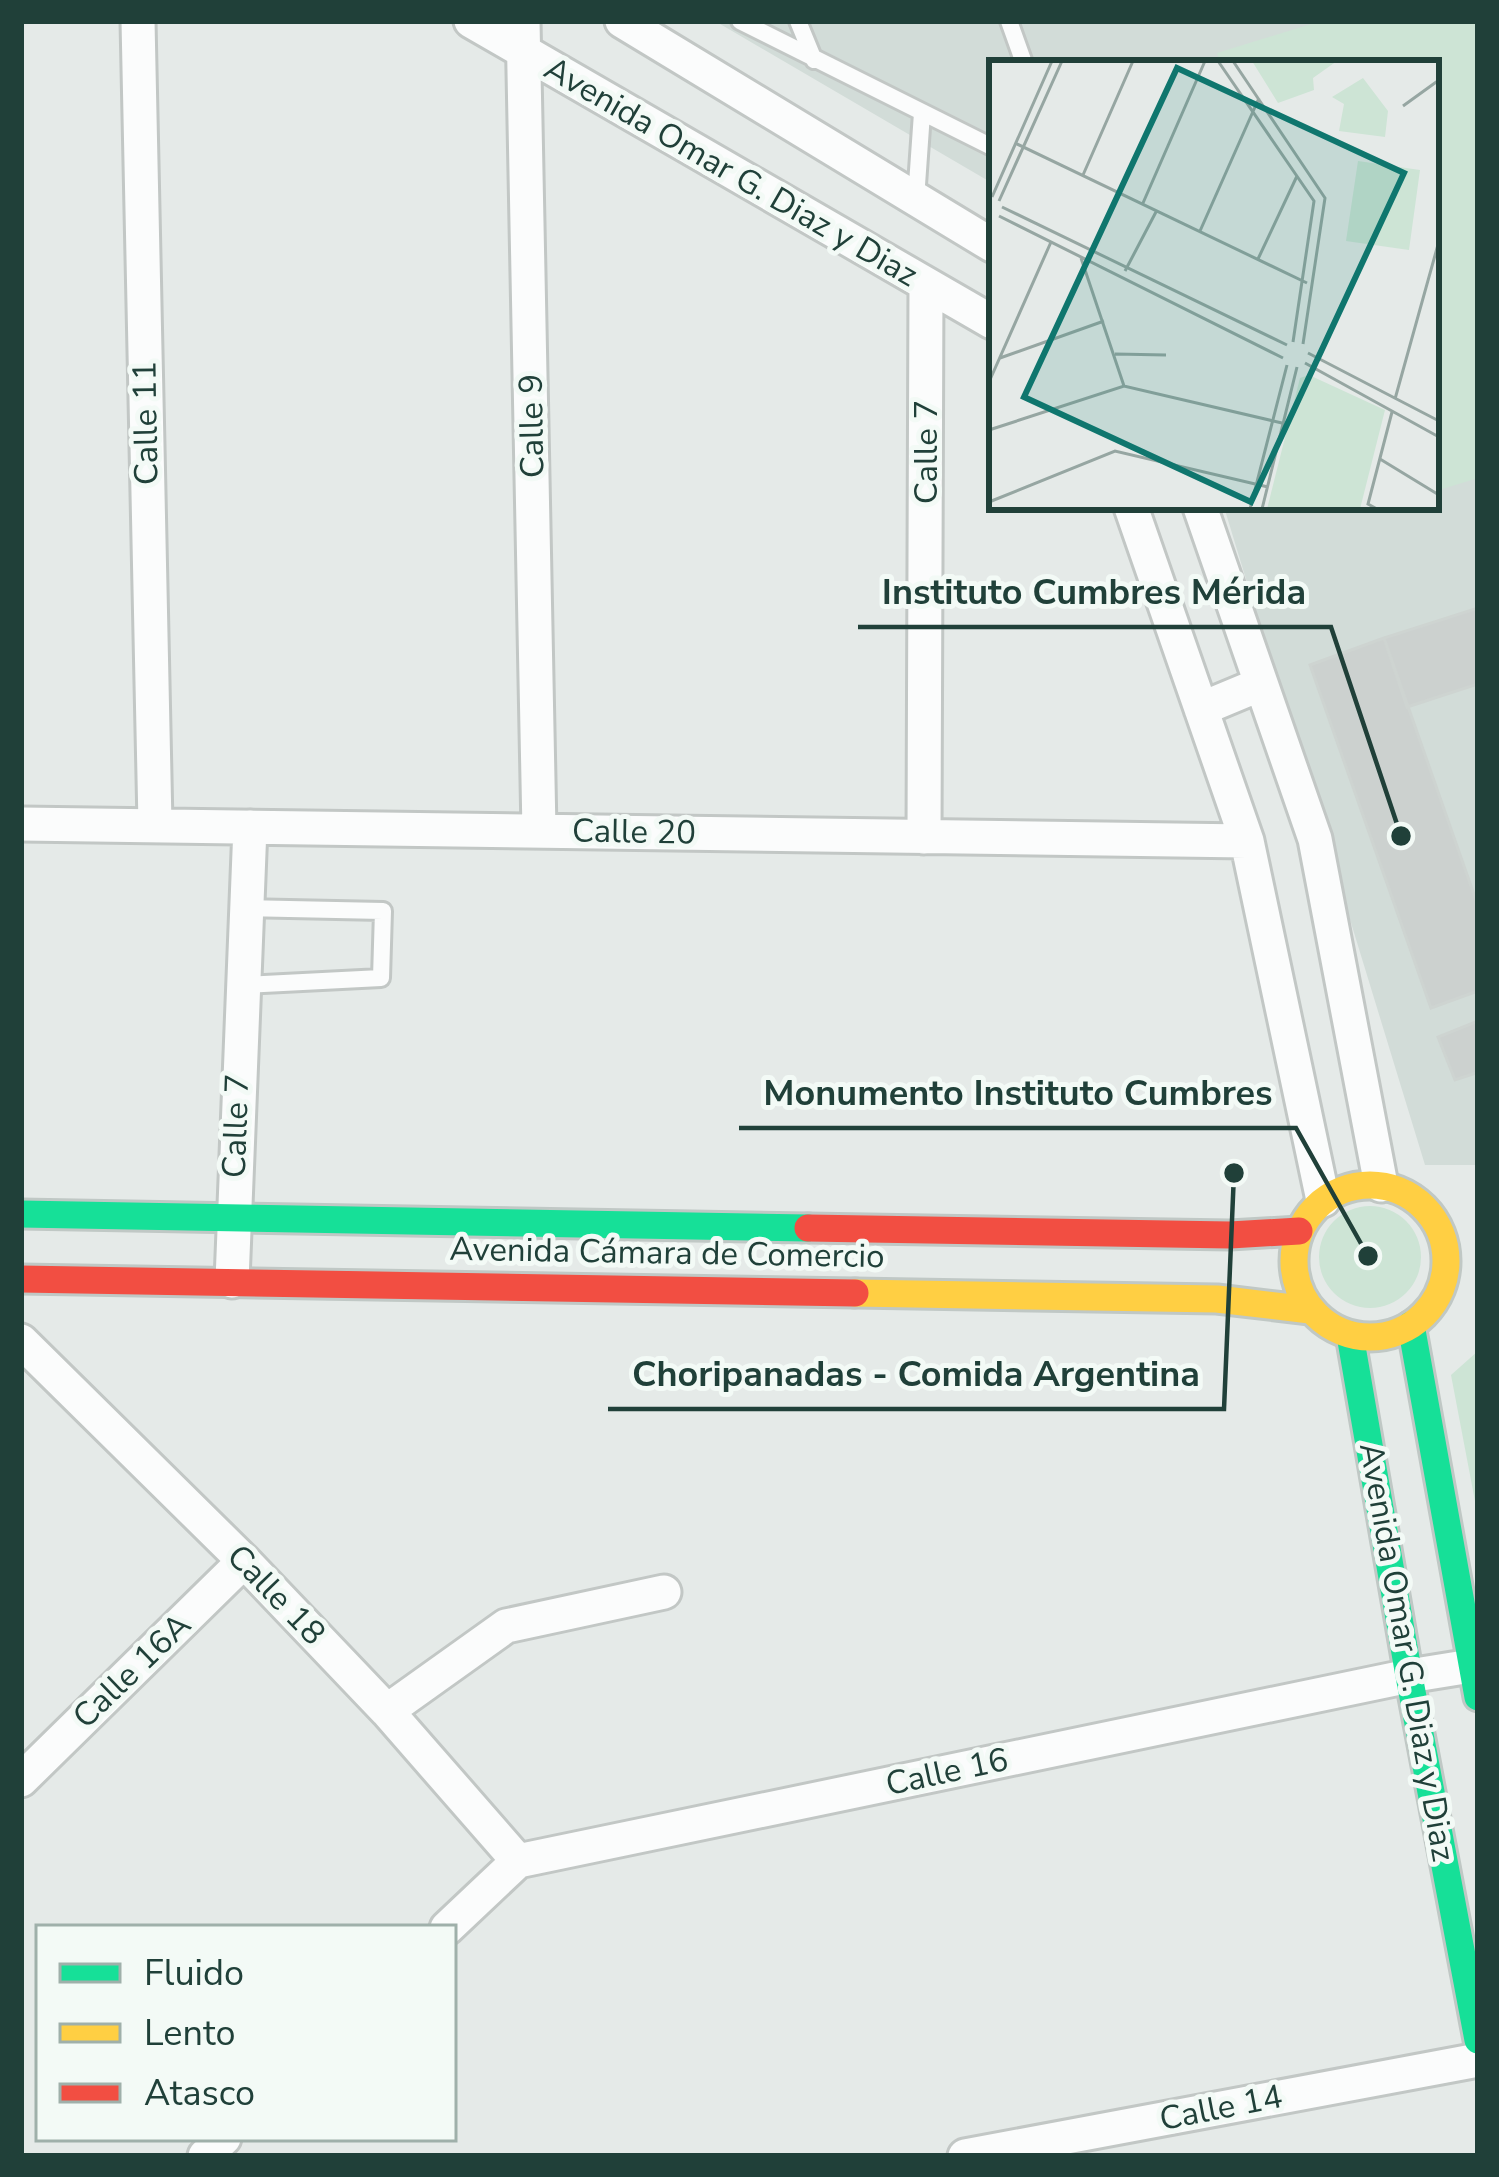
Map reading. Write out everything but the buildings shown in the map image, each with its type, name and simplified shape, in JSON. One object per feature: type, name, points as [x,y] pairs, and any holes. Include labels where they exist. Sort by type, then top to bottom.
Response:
[{"type":"main road","points":[[1360,1185],[1381,1185],[1444,1217],[1443,1282],[1425,1314],[1411,1325],[1382,1336],[1350,1335],[1310,1310],[1299,1292],[1294,1251],[1299,1231],[1323,1200],[1360,1185]]},
{"type":"main road","name":"Avenida Cámara de Comercio","points":[[21,1214],[1230,1235],[1299,1231]]},
{"type":"main road","name":"Avenida Cámara de Comercio","points":[[21,1279],[1217,1299],[1310,1310]]},
{"type":"main road","points":[[1443,1282],[1478,1283]]},
{"type":"main road","name":"Avenida Omar G. Diaz y Diaz","points":[[1411,1325],[1475,1681]]},
{"type":"main road","name":"Avenida Omar G. Diaz y Diaz","points":[[1350,1335],[1478,2041]]},
{"type":"street","name":"Calle 11","points":[[138,21],[155,824]]},
{"type":"street","name":"Avenida Omar G. Diaz y Diaz","points":[[471,21],[524,37],[989,320]]},
{"type":"street","name":"Avenida Omar G. Diaz y Diaz","points":[[627,22],[989,243]]},
{"type":"street","name":"Calle 9","points":[[524,37],[539,831]]},
{"type":"street","name":"Calle 7","points":[[924,837],[926,284]]},
{"type":"street","points":[[1132,510],[1247,841],[1323,1200]]},
{"type":"street","points":[[1201,510],[1315,839],[1381,1185]]},
{"type":"street","points":[[1202,709],[1261,684]]},
{"type":"street","name":"Calle 20","points":[[21,824],[1247,841]]},
{"type":"street","name":"Calle 7","points":[[232,1282],[250,827]]},
{"type":"street","name":"Calle 18","points":[[21,1341],[244,1561],[387,1711],[518,1861]]},
{"type":"street","name":"Calle 16A","points":[[21,1780],[244,1561]]},
{"type":"street","points":[[387,1711],[506,1626],[664,1592]]},
{"type":"street","name":"Calle 16","points":[[518,1861],[1409,1676],[1475,1681]]},
{"type":"street","points":[[450,1925],[518,1861]]},
{"type":"street","name":"Calle 14","points":[[965,2156],[1478,2060]]},
{"type":"lane","points":[[740,21],[989,146]]},
{"type":"lane","points":[[798,21],[814,61]]},
{"type":"lane","points":[[1009,21],[1023,60]]},
{"type":"lane","points":[[916,199],[922,113]]},
{"type":"lane","points":[[242,986],[381,978],[382,911],[246,908]]},
{"type":"shaded area","points":[[715,21],[1478,21],[1478,1165],[1425,1165],[1225,510],[1439,510],[1439,60],[989,60],[989,181]]},
{"type":"green space","points":[[1321,21],[1478,21],[1478,478],[1439,490],[1439,60],[1219,60],[1217,53]]},
{"type":"green space","points":[[1370,1206],[1389,1210],[1406,1221],[1417,1238],[1421,1257],[1417,1276],[1406,1293],[1389,1304],[1370,1308],[1351,1304],[1334,1293],[1323,1276],[1319,1257],[1323,1238],[1334,1221],[1351,1210]]},
{"type":"green space","points":[[1478,1351],[1478,1517],[1451,1375]]},
{"type":"traffic: fast","points":[[21,1214],[808,1228]]},
{"type":"traffic: fast","points":[[1411,1325],[1478,1697]]},
{"type":"traffic: fast","points":[[1350,1335],[1478,2040]]},
{"type":"traffic: slow","points":[[1370,1185],[1399,1191],[1424,1207],[1440,1232],[1446,1261],[1440,1290],[1424,1315],[1399,1331],[1370,1337],[1341,1331],[1316,1315],[1300,1290],[1294,1261],[1300,1232],[1316,1207],[1341,1191],[1370,1185]]},
{"type":"traffic: slow","points":[[855,1293],[1217,1299],[1310,1310]]},
{"type":"traffic: jam","points":[[808,1228],[1230,1235],[1299,1231]]},
{"type":"traffic: jam","points":[[21,1279],[855,1293]]},
{"type":"place","name":"Instituto Cumbres Mérida","points":[[1401,836]]},
{"type":"place","name":"Choripanadas - Comida Argentina","points":[[1234,1173]]},
{"type":"place","name":"Monumento Instituto Cumbres","points":[[1368,1256]]}]
